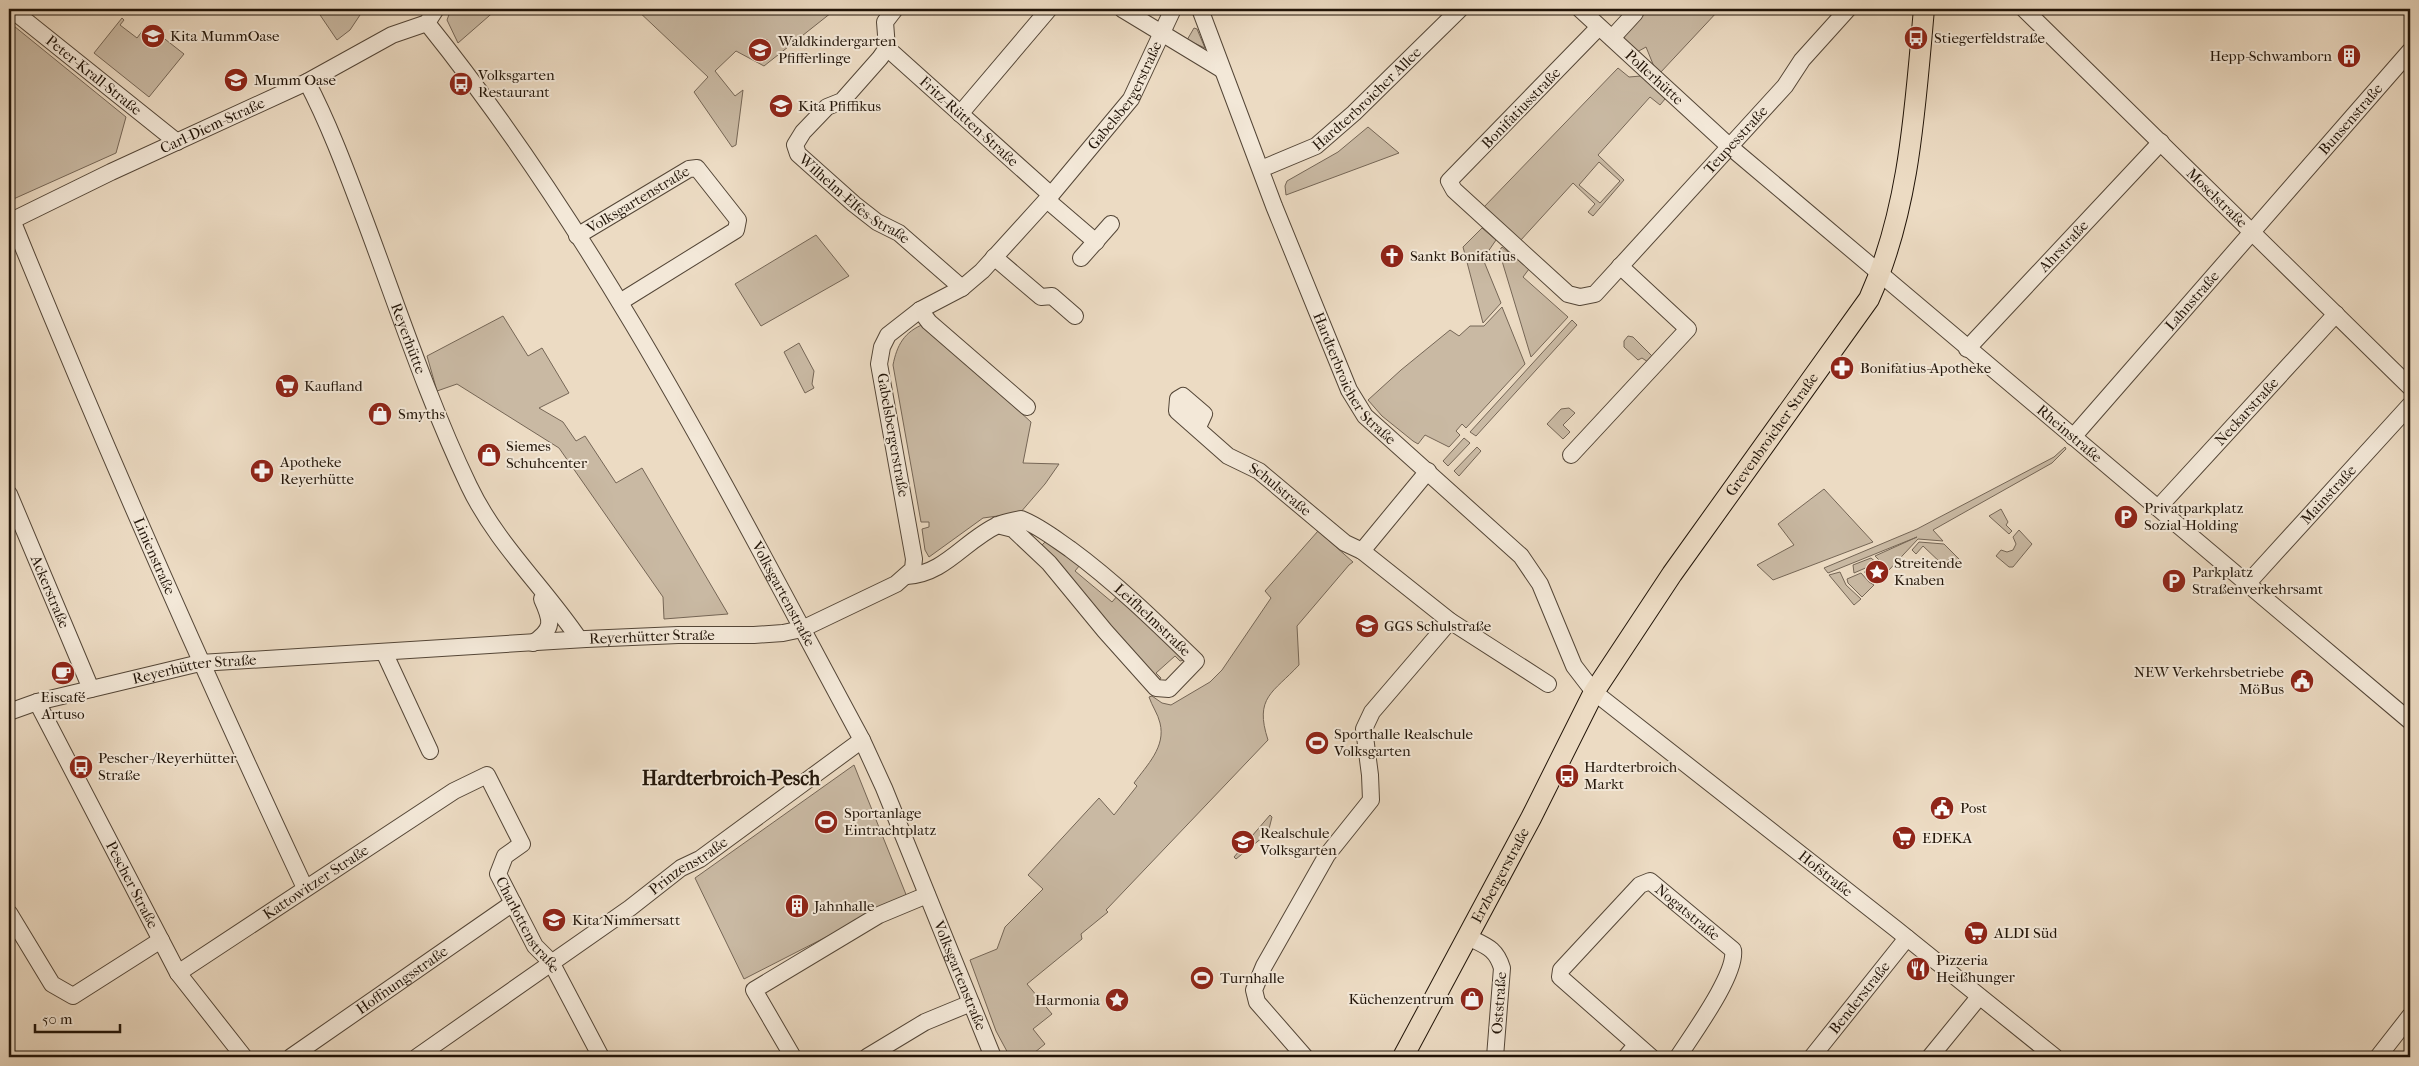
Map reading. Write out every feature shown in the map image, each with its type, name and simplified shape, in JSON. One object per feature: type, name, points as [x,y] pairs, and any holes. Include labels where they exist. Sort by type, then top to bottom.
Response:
[{"type":"main road","name":"Grevenbroicher Straße","points":[[1594,692],[1672,574],[1869,299],[1880,274],[1894,231],[1910,148],[1924,9]]},
{"type":"main road","name":"Erzbergerstraße","points":[[1403,1057],[1468,937],[1594,692]]},
{"type":"street","name":"Peter-Krall-Straße","points":[[11,9],[177,142]]},
{"type":"street","points":[[427,23],[436,9]]},
{"type":"street","points":[[887,48],[885,22],[894,9]]},
{"type":"street","points":[[960,114],[1049,9]]},
{"type":"street","points":[[1122,9],[1221,69]]},
{"type":"street","name":"Gabelsbergerstraße","points":[[907,576],[912,569],[914,559],[913,546],[880,364],[882,347],[888,335],[920,310],[962,288],[994,258],[1049,198],[1131,99],[1173,9]]},
{"type":"street","name":"Hardterbroicher Straße","points":[[1200,9],[1221,69],[1349,390],[1365,416],[1521,556],[1540,584],[1574,666],[1594,692]]},
{"type":"street","name":"Hardterbroicher Allee","points":[[1261,169],[1316,146],[1354,113],[1460,9]]},
{"type":"street","name":"Pollerhütte","points":[[1580,9],[1729,146]]},
{"type":"street","points":[[1612,38],[1635,13],[1635,9]]},
{"type":"street","name":"Teupesstraße","points":[[1454,190],[1508,242],[1571,296],[1580,297],[1595,294],[1785,86],[1802,60],[1848,9]]},
{"type":"street","name":"Moselstraße","points":[[2024,9],[2410,387]]},
{"type":"street","name":"Carl-Diem-Straße","points":[[10,221],[111,172],[307,82],[392,35],[427,23]]},
{"type":"street","name":"Volksgartenstraße","points":[[427,23],[501,124],[577,236],[620,302],[695,432],[862,740],[993,1057]]},
{"type":"street","name":"Bonifatiusstraße","points":[[1454,190],[1449,181],[1599,27]]},
{"type":"street","name":"Fritz-Rütten-Straße","points":[[887,48],[1049,198]]},
{"type":"street","name":"Wilhelm-Elfes-Straße","points":[[887,48],[842,101],[827,107],[804,132],[795,146],[798,154],[854,204],[877,222],[899,233],[962,288]]},
{"type":"street","name":"Bunsenstraße","points":[[2311,164],[2410,51]]},
{"type":"street","name":"Reyerhütte","points":[[307,82],[319,105],[355,195],[434,408],[473,494],[534,582],[549,598],[579,639]]},
{"type":"street","name":"Ahrstraße","points":[[1967,349],[2161,142]]},
{"type":"street","name":"Rheinstraße","points":[[1729,146],[1967,349],[2410,721]]},
{"type":"street","name":"Lahnstraße","points":[[2073,437],[2311,164]]},
{"type":"street","name":"Volksgartenstraße","points":[[577,236],[688,169],[696,168],[738,220],[736,230],[620,302]]},
{"type":"street","points":[[1049,198],[1096,242]]},
{"type":"street","name":"Linienstraße","points":[[10,221],[200,663],[305,888]]},
{"type":"street","points":[[1081,258],[1111,224]]},
{"type":"street","points":[[994,258],[1040,297],[1052,296],[1075,316]]},
{"type":"street","points":[[1571,455],[1688,329],[1620,266]]},
{"type":"street","points":[[920,310],[929,322],[1027,407]]},
{"type":"street","name":"Neckarstraße","points":[[2158,508],[2336,314]]},
{"type":"street","name":"Mainstraße","points":[[2247,584],[2410,405]]},
{"type":"street","name":"Schulstraße","points":[[1198,427],[1228,456],[1259,471],[1345,543],[1362,551],[1450,621],[1548,684]]},
{"type":"street","points":[[1362,551],[1428,471]]},
{"type":"street","name":"Ackerstraße","points":[[9,494],[92,689]]},
{"type":"street","name":"Leifhelmstraße","points":[[1021,519],[1046,532],[1084,560],[1132,600],[1196,661],[1169,688],[1156,688],[1105,631],[1050,563],[1012,529],[992,529],[1021,519]]},
{"type":"street","name":"Reyerhütter Straße","points":[[9,712],[37,702],[200,663],[579,639],[678,635],[754,636],[802,630],[896,584],[907,576],[921,575],[934,570],[992,529]]},
{"type":"street","points":[[1032,547],[1046,532]]},
{"type":"street","name":"Reyerhütte","points":[[532,643],[544,636],[549,628],[550,618],[534,582]]},
{"type":"street","points":[[1305,1057],[1287,1051],[1258,1002],[1254,990],[1264,966],[1327,855],[1371,800],[1364,730],[1372,712],[1450,621]]},
{"type":"street","points":[[384,652],[430,751]]},
{"type":"street","name":"Hofstraße","points":[[1594,692],[1906,938],[2050,1056]]},
{"type":"street","name":"Pescher Straße","points":[[37,702],[178,973],[244,1057]]},
{"type":"street","name":"Prinzenstraße","points":[[417,1057],[630,908],[681,868],[700,859],[862,740]]},
{"type":"street","name":"Charlottenstraße","points":[[454,791],[487,775],[522,844],[505,856],[498,874],[535,946],[551,962],[601,1057]]},
{"type":"street","name":"Kattowitzer Straße","points":[[178,973],[454,791]]},
{"type":"street","name":"Nogatstraße","points":[[1631,1051],[1560,977],[1561,970],[1633,892],[1640,885],[1650,881],[1733,950],[1734,959],[1718,994],[1678,1057]]},
{"type":"street","points":[[793,1057],[754,990],[879,915],[927,895]]},
{"type":"street","name":"Hoffnungsstraße","points":[[291,1057],[512,903]]},
{"type":"street","points":[[9,913],[52,984],[73,996],[161,940]]},
{"type":"street","name":"Oststraße","points":[[1468,937],[1490,948],[1498,956],[1502,968],[1495,1057]]},
{"type":"street","name":"Benderstraße","points":[[1812,1057],[1906,938]]},
{"type":"street","points":[[1930,1057],[1979,997]]},
{"type":"street","points":[[867,1057],[925,1022],[971,1003]]},
{"type":"street","points":[[2378,1057],[2410,1016]]},
{"type":"street","points":[[1631,1051],[1651,1057]]},
{"type":"shaded area","points":[[316,9],[364,9],[350,30],[337,40]]},
{"type":"shaded area","points":[[451,9],[497,9],[458,43],[447,20]]},
{"type":"shaded area","points":[[636,9],[836,9],[764,66],[736,51],[715,71],[735,96],[743,90],[736,145],[732,147],[694,92],[708,77]]},
{"type":"shaded area","points":[[1644,9],[1726,9],[1718,11],[1660,73],[1655,69],[1646,47],[1637,52],[1624,40],[1624,35],[1644,14]]},
{"type":"shaded area","points":[[122,18],[124,20],[120,25],[137,38],[147,25],[184,54],[149,97],[94,53]]},
{"type":"shaded area","points":[[9,22],[126,117],[116,153],[9,201]]},
{"type":"shaded area","points":[[1194,28],[1197,29],[1205,48],[1187,40]]},
{"type":"shaded area","points":[[1618,68],[1629,77],[1641,76],[1665,99],[1660,105],[1650,97],[1598,155],[1624,180],[1593,216],[1588,212],[1595,204],[1573,183],[1520,241],[1483,208]],"holes":[[[1599,162],[1620,181],[1600,203],[1579,185]]]},
{"type":"shaded area","points":[[1368,127],[1399,153],[1286,195],[1285,186],[1287,181],[1338,152]]},
{"type":"shaded area","points":[[1482,228],[1496,240],[1483,259],[1501,303],[1483,323],[1463,247]]},
{"type":"shaded area","points":[[816,235],[849,276],[761,326],[735,284]]},
{"type":"shaded area","points":[[1502,247],[1529,269],[1523,277],[1568,317],[1531,357],[1499,251]]},
{"type":"shaded area","points":[[1502,307],[1525,364],[1466,428],[1462,424],[1456,431],[1460,435],[1449,447],[1425,435],[1418,444],[1382,416],[1368,400],[1450,330],[1459,336],[1470,326],[1484,326]]},
{"type":"shaded area","points":[[503,316],[528,356],[542,348],[569,393],[539,408],[563,422],[576,441],[585,436],[616,483],[642,468],[728,614],[664,619],[663,597],[559,448],[457,384],[437,391],[427,356]]},
{"type":"shaded area","points":[[1572,320],[1577,325],[1476,436],[1470,432]]},
{"type":"shaded area","points":[[924,324],[1031,422],[1023,463],[1059,464],[1045,484],[1020,513],[983,518],[929,557],[925,550],[922,529],[929,527],[929,522],[921,522],[893,365],[899,345],[906,335]]},
{"type":"shaded area","points":[[1628,336],[1633,337],[1653,357],[1648,362],[1642,358],[1638,360],[1624,347],[1624,341]]},
{"type":"shaded area","points":[[799,343],[814,371],[812,384],[814,388],[805,393],[784,352]]},
{"type":"shaded area","points":[[1569,408],[1575,413],[1563,425],[1570,432],[1563,439],[1547,424],[1561,409]]},
{"type":"shaded area","points":[[1464,438],[1470,443],[1448,466],[1443,461]]},
{"type":"shaded area","points":[[1477,447],[1481,451],[1459,476],[1454,471]]},
{"type":"shaded area","points":[[2065,447],[2066,449],[2052,463],[1933,530],[1943,541],[1918,539],[1889,570],[1875,556],[1917,537],[1828,573],[1824,568],[1917,529],[2054,457]]},
{"type":"shaded area","points":[[1824,489],[1873,542],[1773,580],[1757,565],[1794,545],[1778,524]]},
{"type":"shaded area","points":[[2001,509],[2008,522],[2006,525],[2012,531],[2009,534],[1989,516]]},
{"type":"shaded area","points":[[2019,530],[2032,544],[2013,567],[2009,567],[1996,556],[2001,550],[2007,552],[2013,550],[2016,544],[2013,537]]},
{"type":"shaded area","points":[[1318,531],[1353,562],[1297,626],[1299,665],[1268,697],[1263,714],[1268,740],[1106,910],[1108,912],[1081,934],[1082,939],[1027,984],[1052,1014],[1033,1029],[1045,1044],[1029,1057],[1010,1057],[996,1031],[970,960],[997,949],[1005,927],[1043,889],[1028,875],[1099,798],[1114,815],[1137,786],[1134,783],[1150,762],[1160,740],[1160,723],[1149,697],[1152,696],[1162,703],[1171,705],[1210,682],[1222,670],[1271,598],[1265,591]]},
{"type":"shaded area","points":[[1046,541],[1080,565],[1075,571],[1112,602],[1118,595],[1184,660],[1180,661],[1175,656],[1156,673],[1161,678],[1158,683],[1042,545]]},
{"type":"shaded area","points":[[1919,542],[1944,544],[1962,562],[1959,566],[1950,558],[1943,565],[1923,546],[1916,554],[1912,550]]},
{"type":"shaded area","points":[[1871,558],[1877,563],[1854,573],[1853,565]]},
{"type":"shaded area","points":[[1879,566],[1886,572],[1876,583],[1864,572]]},
{"type":"shaded area","points":[[1840,572],[1846,585],[1861,599],[1854,605],[1829,575]]},
{"type":"shaded area","points":[[1861,573],[1874,585],[1862,597],[1848,583],[1847,579]]},
{"type":"shaded area","name":"Sportanlage Eintrachtplatz","points":[[854,765],[907,897],[744,979],[695,878]]},
{"type":"shaded area","points":[[1270,815],[1272,817],[1268,833],[1236,859],[1234,857]]},
{"type":"place","name":"Kita MummOase","points":[[153,36]]},
{"type":"place","name":"Stiegerfeldstraße","points":[[1916,38]]},
{"type":"place","name":"Waldkindergarten Pfifferlinge","points":[[760,50]]},
{"type":"place","name":"Hepp-Schwamborn","points":[[2349,56]]},
{"type":"place","name":"Mumm Oase","points":[[236,80]]},
{"type":"place","name":"Volksgarten Restaurant","points":[[461,84]]},
{"type":"place","name":"Kita Pfiffikus","points":[[781,106]]},
{"type":"place","name":"Sankt Bonifatius","points":[[1392,256]]},
{"type":"place","name":"Bonifatius-Apotheke","points":[[1842,368]]},
{"type":"place","name":"Kaufland","points":[[287,386]]},
{"type":"place","name":"Smyths","points":[[380,414]]},
{"type":"place","name":"Siemes Schuhcenter","points":[[489,455]]},
{"type":"place","name":"Apotheke Reyerhütte","points":[[262,471]]},
{"type":"place","name":"Privatparkplatz Sozial-Holding","points":[[2126,517]]},
{"type":"place","name":"Streitende Knaben","points":[[1877,572]]},
{"type":"place","name":"Parkplatz Straßenverkehrsamt","points":[[2174,581]]},
{"type":"place","name":"GGS Schulstraße","points":[[1367,626]]},
{"type":"place","name":"Eiscafé Artuso","points":[[63,673]]},
{"type":"place","name":"NEW Verkehrsbetriebe MöBus","points":[[2302,681]]},
{"type":"place","name":"Sporthalle Realschule Volksgarten","points":[[1317,743]]},
{"type":"place","name":"Pescher-/Reyerhütter Straße","points":[[81,767]]},
{"type":"place","name":"Hardterbroich Markt","points":[[1567,776]]},
{"type":"place","name":"Post","points":[[1942,808]]},
{"type":"place","name":"Sportanlage Eintrachtplatz","points":[[826,822]]},
{"type":"place","name":"EDEKA","points":[[1904,838]]},
{"type":"place","name":"Realschule Volksgarten","points":[[1243,842]]},
{"type":"place","name":"Jahnhalle","points":[[797,906]]},
{"type":"place","name":"Kita Nimmersatt","points":[[554,920]]},
{"type":"place","name":"ALDI Süd","points":[[1976,933]]},
{"type":"place","name":"Pizzeria Heißhunger","points":[[1918,969]]},
{"type":"place","name":"Turnhalle","points":[[1202,978]]},
{"type":"place","name":"Küchenzentrum","points":[[1472,999]]},
{"type":"place","name":"Harmonia","points":[[1117,1000]]},
{"type":"district","name":"Hardterbroich-Pesch","points":[[731,778]]}]
